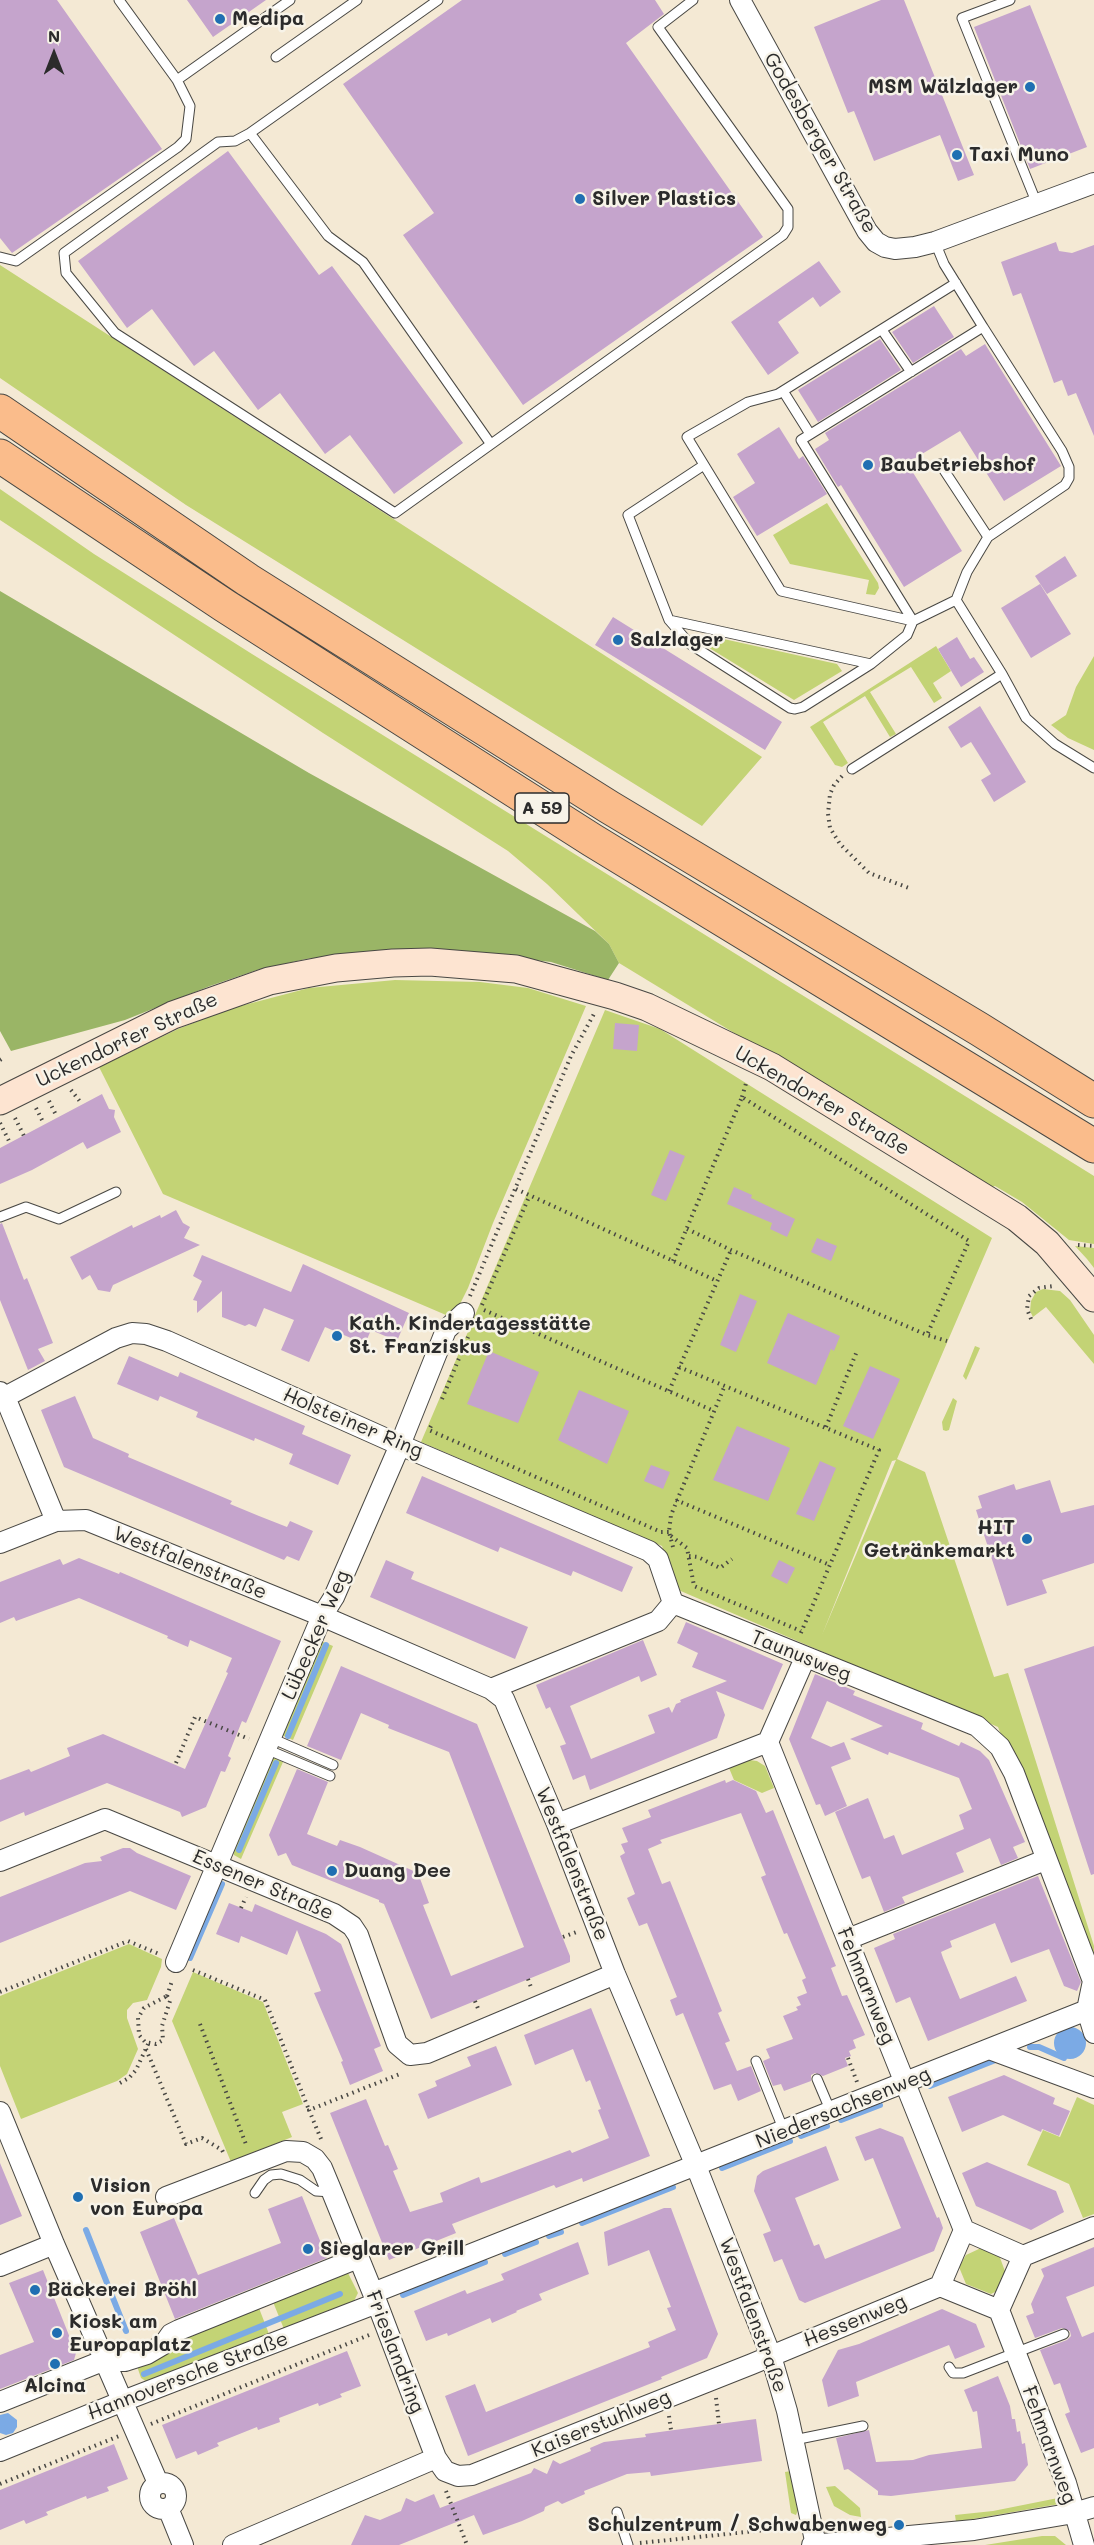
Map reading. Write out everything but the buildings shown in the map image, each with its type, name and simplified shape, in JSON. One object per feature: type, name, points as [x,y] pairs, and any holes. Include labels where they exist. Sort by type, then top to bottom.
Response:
[{"type":"highway","name":"A 59","points":[[0,411],[248,580],[338,637],[609,807],[979,1029],[1094,1101]]},
{"type":"highway","name":"A 59","points":[[0,456],[225,606],[592,840],[1094,1146]]},
{"type":"street","name":"Godesberger Straße","points":[[740,0],[867,231],[876,242],[895,249],[935,242],[1094,183]]},
{"type":"street","name":"Uckendorfer Straße","points":[[0,1101],[173,1015],[268,981],[336,968],[430,962],[516,969],[606,993],[647,1007],[772,1067],[1017,1218],[1047,1243],[1094,1298]]},
{"type":"street","name":"Lübecker Weg","points":[[176,1962],[322,1616],[334,1597],[400,1445],[446,1330],[467,1322]]},
{"type":"street","name":"Holsteiner Ring","points":[[2,1395],[116,1338],[132,1333],[146,1334],[649,1551],[658,1559],[673,1603]]},
{"type":"street","points":[[2,1395],[56,1521]]},
{"type":"street","name":"Westfalenstraße","points":[[0,1543],[56,1521],[86,1520],[322,1616],[491,1689],[504,1699],[557,1824],[615,1974],[696,2166],[771,2356],[794,2440],[814,2545]]},
{"type":"street","points":[[491,1689],[658,1621],[673,1603]]},
{"type":"street","name":"Taunusweg","points":[[673,1603],[977,1726],[1000,1747],[1014,1773],[1045,1860],[1093,1981],[1087,2010]]},
{"type":"street","points":[[557,1824],[768,1742],[799,1655]]},
{"type":"street","name":"Fehmarnweg","points":[[768,1742],[964,2230]]},
{"type":"street","name":"Essener Straße","points":[[0,1861],[105,1819],[334,1914],[352,1926],[358,1935],[397,2044],[410,2055]]},
{"type":"street","points":[[848,1939],[1045,1860]]},
{"type":"street","points":[[410,2055],[427,2053],[615,1974]]},
{"type":"street","points":[[1087,2010],[1094,2033]]},
{"type":"street","name":"Niedersachsenweg","points":[[696,2166],[1087,2010]]},
{"type":"street","points":[[989,2049],[1094,2088]]},
{"type":"street","points":[[0,2112],[54,2244],[158,2483],[152,2487],[150,2500],[154,2506],[168,2508],[183,2545]]},
{"type":"street","points":[[166,2198],[292,2149],[309,2155],[322,2168]]},
{"type":"street","name":"Hannoversche Straße","points":[[0,2451],[696,2166]]},
{"type":"street","name":"Frieslandring","points":[[322,2168],[440,2464]]},
{"type":"street","points":[[1023,2256],[964,2230],[940,2286],[999,2310],[1023,2256],[1094,2227]]},
{"type":"street","points":[[0,2266],[54,2244]]},
{"type":"street","name":"Hannoversche Straße","points":[[0,2402],[105,2360],[125,2361],[147,2354],[164,2344],[171,2334],[179,2330],[358,2258]]},
{"type":"street","name":"Hessenweg","points":[[771,2356],[940,2286]]},
{"type":"street","name":"Fehmarnweg","points":[[999,2310],[1066,2483],[1084,2545]]},
{"type":"street","name":"Kaiserstuhlweg","points":[[440,2464],[458,2476],[472,2475],[771,2356]]},
{"type":"street","points":[[233,2545],[440,2464]]},
{"type":"street","points":[[814,2545],[974,2530],[1074,2513],[1094,2507]]},
{"type":"lane","points":[[0,257],[16,261],[178,147],[186,138],[190,106],[177,80],[120,0]]},
{"type":"lane","points":[[177,80],[290,0]]},
{"type":"lane","points":[[276,57],[357,0]]},
{"type":"lane","points":[[438,0],[250,133],[235,141],[218,142],[64,254],[66,273],[115,333],[395,513],[783,236],[788,227],[788,208],[658,27],[693,0]]},
{"type":"lane","points":[[1010,0],[962,18],[1037,204]]},
{"type":"lane","points":[[250,133],[328,236],[363,262],[490,443]]},
{"type":"lane","points":[[935,242],[944,264],[984,327],[1062,451],[1069,467],[1069,478],[1065,485],[988,537],[967,572],[956,600],[913,621],[781,591],[687,437],[748,402],[783,391],[956,283]]},
{"type":"lane","points":[[913,621],[801,440],[984,327]]},
{"type":"lane","points":[[882,330],[911,372]]},
{"type":"lane","points":[[783,391],[810,434]]},
{"type":"lane","points":[[940,464],[988,537]]},
{"type":"lane","points":[[704,465],[628,515],[669,620],[690,644],[790,708],[803,707],[872,664],[907,635],[913,621]]},
{"type":"lane","points":[[956,600],[1002,674],[1026,718],[1055,744],[1094,768]]},
{"type":"lane","points":[[669,620],[872,664]]},
{"type":"lane","points":[[852,769],[1002,674]]},
{"type":"lane","points":[[0,1217],[26,1207],[59,1219],[116,1192]]},
{"type":"lane","points":[[268,1745],[333,1765]]},
{"type":"lane","points":[[268,1745],[330,1776]]},
{"type":"lane","points":[[756,2061],[784,2131]]},
{"type":"lane","points":[[817,2079],[831,2112]]},
{"type":"lane","points":[[255,2193],[264,2180],[271,2175],[281,2174],[300,2180],[316,2191],[332,2192]]},
{"type":"lane","points":[[949,2367],[953,2373],[963,2373],[1064,2334]]},
{"type":"lane","points":[[794,2440],[863,2426]]},
{"type":"lane","points":[[616,2512],[628,2545]]},
{"type":"path","points":[[852,769],[840,778],[830,794],[828,814],[831,828],[840,844],[869,873],[909,888]]},
{"type":"path","points":[[438,1408],[493,1238],[516,1190],[571,1056],[606,993]]},
{"type":"path","points":[[673,1261],[742,1097],[969,1241],[927,1335]]},
{"type":"path","points":[[0,1122],[10,1143]]},
{"type":"path","points":[[516,1190],[717,1281]]},
{"type":"path","points":[[530,1197],[481,1309],[714,1411]]},
{"type":"path","points":[[687,1228],[730,1250],[927,1335],[947,1341]]},
{"type":"path","points":[[669,1391],[730,1250]]},
{"type":"path","points":[[1031,1319],[1028,1315],[1027,1303],[1034,1290],[1050,1286],[1063,1287]]},
{"type":"path","points":[[826,1427],[856,1351]]},
{"type":"path","points":[[680,1367],[879,1450],[801,1631],[799,1655]]},
{"type":"path","points":[[661,1571],[673,1560],[670,1533],[676,1500],[725,1385]]},
{"type":"path","points":[[434,1419],[429,1430],[661,1532],[670,1533],[684,1544],[689,1556],[694,1586],[801,1631]]},
{"type":"path","points":[[676,1500],[830,1565]]},
{"type":"path","points":[[689,1556],[698,1557],[720,1568],[732,1559]]},
{"type":"path","points":[[176,1762],[195,1717],[268,1745]]},
{"type":"path","points":[[563,1937],[581,1929]]},
{"type":"path","points":[[0,1992],[129,1941],[265,2000],[328,2156],[322,2168]]},
{"type":"path","points":[[167,1996],[170,2001],[162,2026],[163,2040],[156,2044],[149,2042],[145,2042],[140,2035],[138,2018],[144,2008],[167,1996]]},
{"type":"path","points":[[200,2024],[253,2163]]},
{"type":"path","points":[[120,2083],[136,2070],[149,2042]]},
{"type":"path","points":[[146,2049],[186,2144],[202,2138],[216,2146],[222,2150],[231,2171]]},
{"type":"path","points":[[309,2110],[400,2074],[410,2055]]},
{"type":"path","points":[[848,2058],[857,2083]]},
{"type":"path","points":[[0,2484],[21,2479],[135,2430],[192,2410],[253,2382],[387,2328]]},
{"type":"path","points":[[313,2358],[315,2363]]},
{"type":"path","points":[[253,2382],[255,2389]]},
{"type":"path","points":[[440,2464],[442,2481],[467,2545]]},
{"type":"green space","points":[[0,265],[762,757],[702,826],[186,505],[0,378]]},
{"type":"green space","points":[[0,489],[94,554],[252,654],[1094,1176],[1094,1244],[1069,1240],[1022,1202],[995,1186],[989,1188],[619,963],[609,944],[547,884],[508,851],[323,733],[0,520]]},
{"type":"green space","points":[[827,503],[878,583],[879,588],[875,595],[866,594],[869,580],[790,564],[773,535]]},
{"type":"green space","points":[[0,591],[309,773],[595,931],[609,944],[619,963],[608,980],[551,962],[449,950],[393,949],[306,959],[257,970],[125,1020],[11,1051],[0,1031]]},
{"type":"green space","points":[[710,636],[837,664],[842,671],[794,700],[706,646],[705,642]]},
{"type":"green space","points":[[936,646],[951,671],[933,683],[942,698],[934,703],[911,667],[870,692],[896,734],[890,737],[865,696],[823,722],[848,763],[842,767],[835,765],[810,727]]},
{"type":"green space","points":[[1094,656],[1094,750],[1068,738],[1051,725],[1066,715],[1076,687]]},
{"type":"green space","points":[[395,980],[480,982],[528,988],[586,1006],[493,1223],[468,1288],[453,1318],[163,1194],[99,1067],[178,1029],[229,1009],[309,988]]},
{"type":"green space","points":[[605,1010],[660,1029],[992,1238],[897,1459],[925,1472],[994,1677],[1008,1673],[1094,1946],[1094,1968],[998,1727],[676,1589],[662,1546],[421,1442]],"holes":[[[896,1460],[822,1635],[892,1461]]]},
{"type":"green space","points":[[1075,1246],[1094,1248],[1094,1268],[1087,1259]]},
{"type":"green space","points":[[1043,1289],[1060,1291],[1070,1300],[1094,1335],[1094,1364],[1046,1307],[1033,1317],[1030,1311],[1031,1301],[1036,1292]]},
{"type":"green space","points":[[975,1346],[980,1348],[966,1380],[963,1376]]},
{"type":"green space","points":[[953,1398],[957,1401],[949,1430],[946,1431],[943,1430],[942,1422]]},
{"type":"green space","points":[[321,1641],[333,1646],[293,1740],[281,1735]]},
{"type":"green space","points":[[272,1757],[283,1762],[241,1859],[234,1855],[233,1850]]},
{"type":"green space","points":[[749,1760],[757,1761],[765,1766],[774,1788],[762,1793],[734,1780],[729,1768]]},
{"type":"green space","points":[[129,1944],[162,1959],[161,1967],[147,2000],[133,2003],[127,2010],[127,2018],[138,2049],[127,2074],[117,2081],[21,2119],[0,2066],[0,1996]]},
{"type":"green space","points":[[193,1972],[263,2002],[303,2104],[282,2112],[292,2137],[231,2162],[172,2021]]},
{"type":"green space","points":[[1077,2097],[1094,2105],[1094,2214],[1083,2218],[1069,2184],[1027,2165],[1043,2130],[1060,2137]]},
{"type":"green space","points":[[981,2248],[999,2255],[1006,2274],[1001,2289],[991,2294],[966,2284],[959,2267],[966,2255]]},
{"type":"green space","points":[[347,2271],[358,2293],[354,2301],[284,2329],[271,2297]]},
{"type":"green space","points":[[257,2303],[269,2334],[152,2382],[141,2378],[137,2366],[186,2345],[181,2334]]},
{"type":"green space","points":[[791,2471],[798,2510],[796,2515],[791,2513],[785,2472]]},
{"type":"green space","points":[[835,2486],[860,2508],[861,2517],[850,2515],[834,2506],[826,2487]]},
{"type":"green space","points":[[1058,2498],[1059,2504],[956,2522],[955,2515],[993,2511]]},
{"type":"green space","points":[[1055,2536],[1066,2545],[985,2545]]},
{"type":"water","points":[[1070,2027],[1081,2032],[1086,2043],[1081,2054],[1070,2059],[1059,2054],[1054,2043],[1059,2032]]},
{"type":"water","points":[[8,2413],[17,2420],[17,2427],[13,2433],[6,2435],[0,2433],[0,2415]]},
{"type":"waterway","points":[[288,1736],[326,1645]]},
{"type":"waterway","points":[[239,1850],[276,1763]]},
{"type":"waterway","points":[[190,1958],[222,1884]]},
{"type":"waterway","points":[[1030,2047],[1039,2047],[1064,2058]]},
{"type":"waterway","points":[[930,2086],[998,2059]]},
{"type":"waterway","points":[[841,2120],[880,2105]]},
{"type":"waterway","points":[[801,2136],[827,2126]]},
{"type":"waterway","points":[[722,2168],[790,2141]]},
{"type":"waterway","points":[[582,2223],[673,2187]]},
{"type":"waterway","points":[[86,2230],[126,2331]]},
{"type":"waterway","points":[[549,2236],[561,2232]]},
{"type":"waterway","points":[[505,2254],[536,2242]]},
{"type":"waterway","points":[[403,2295],[485,2262]]},
{"type":"waterway","points":[[144,2374],[340,2294]]},
{"type":"place","name":"Medipa","points":[[220,19]]},
{"type":"place","name":"MSM Wälzlager","points":[[1030,87]]},
{"type":"place","name":"Taxi Muno","points":[[957,155]]},
{"type":"place","name":"Silver Plastics","points":[[580,199]]},
{"type":"place","name":"Baubetriebshof","points":[[868,465]]},
{"type":"place","name":"Salzlager","points":[[618,640]]},
{"type":"place","name":"Kath. Kindertagesstätte St. Franziskus","points":[[337,1336]]},
{"type":"place","name":"HIT Getränkemarkt","points":[[1027,1539]]},
{"type":"place","name":"Duang Dee","points":[[332,1871]]},
{"type":"place","name":"Vision von Europa","points":[[78,2197]]},
{"type":"place","name":"Sieglarer Grill","points":[[308,2249]]},
{"type":"place","name":"Bäckerei Bröhl","points":[[35,2290]]},
{"type":"place","name":"Kiosk am Europaplatz","points":[[57,2333]]},
{"type":"place","name":"Alcina","points":[[55,2364]]},
{"type":"place","name":"Schulzentrum / Schwabenweg","points":[[899,2525]]}]
